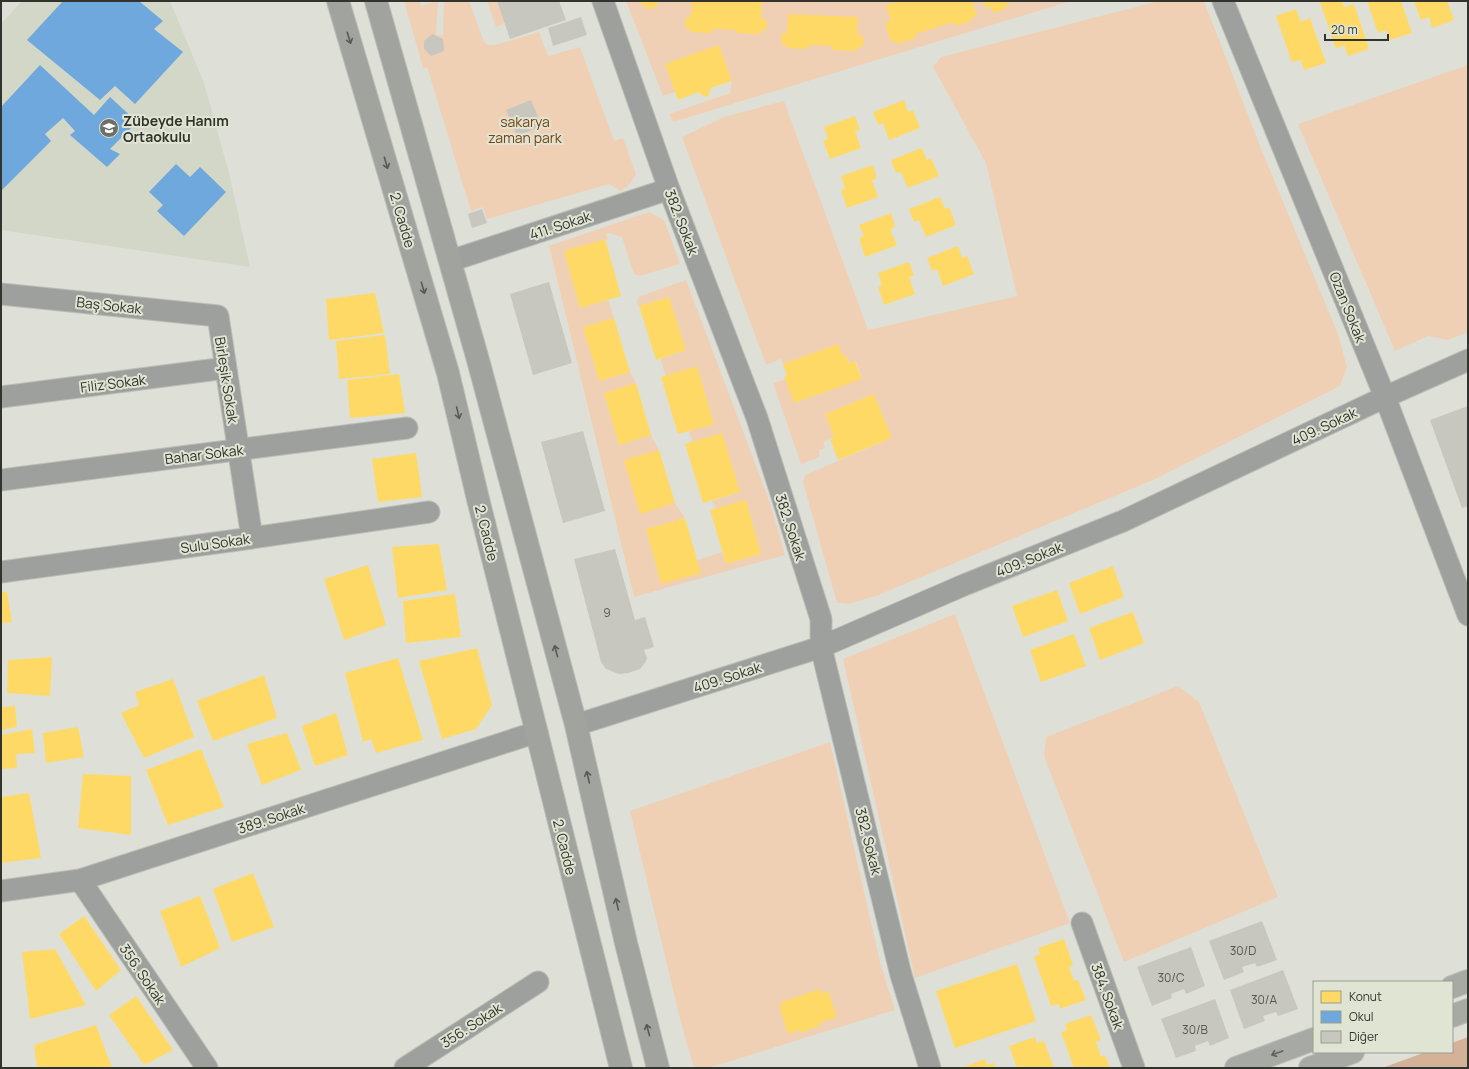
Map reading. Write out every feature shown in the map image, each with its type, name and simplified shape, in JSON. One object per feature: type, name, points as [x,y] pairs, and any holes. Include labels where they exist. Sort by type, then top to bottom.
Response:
[{"type":"main road","name":"2. Cadde","points":[[338,1],[448,374],[621,1068]]},
{"type":"main road","points":[[376,1],[480,368],[576,725],[626,943],[658,1068]]},
{"type":"main road","points":[[1453,987],[1468,981]]},
{"type":"main road","points":[[1453,1016],[1468,1010]]},
{"type":"main road","points":[[1236,1068],[1313,1039]]},
{"type":"main road","points":[[1310,1068],[1350,1053]]},
{"type":"street","name":"382. Sokak","points":[[603,1],[670,189],[757,418],[821,619],[821,647],[901,975],[930,1068]]},
{"type":"street","name":"Ozan Sokak","points":[[1223,1],[1385,397],[1468,615]]},
{"type":"street","name":"411. Sokak","points":[[450,262],[670,189]]},
{"type":"street","name":"Baş Sokak","points":[[1,294],[218,316]]},
{"type":"street","name":"Birleşik Sokak","points":[[218,316],[252,538]]},
{"type":"street","name":"409. Sokak","points":[[576,725],[821,647],[964,585],[1123,521],[1385,397],[1468,360]]},
{"type":"street","name":"Filiz Sokak","points":[[1,398],[226,368]]},
{"type":"street","name":"Bahar Sokak","points":[[1,480],[407,428]]},
{"type":"street","name":"Sulu Sokak","points":[[1,572],[429,512]]},
{"type":"street","name":"389. Sokak","points":[[1,891],[80,880],[537,732]]},
{"type":"street","name":"356. Sokak","points":[[80,880],[207,1068]]},
{"type":"street","name":"384. Sokak","points":[[1082,923],[1134,1068]]},
{"type":"street","name":"356. Sokak","points":[[405,1068],[538,982]]},
{"type":"shaded area","name":"Zübeyde Hanım Ortaokulu","points":[[22,1],[170,1],[204,83],[229,173],[250,267],[1,230],[1,24]]},
{"type":"shaded area","points":[[1468,1037],[1468,1068],[1382,1068],[1423,1053],[1453,1053],[1453,1043]]},
{"type":"green space","name":"sakarya zaman park","points":[[404,1],[420,1],[421,6],[438,1],[436,35],[443,36],[444,1],[469,1],[484,42],[489,45],[495,45],[539,32],[548,56],[580,47],[614,141],[623,138],[636,174],[630,184],[621,191],[609,184],[487,219],[483,207],[471,211],[427,67],[423,68]]},
{"type":"green space","points":[[487,1],[497,1],[505,23],[496,27]]},
{"type":"green space","points":[[626,1],[1071,1],[673,122],[669,114],[730,93],[732,81],[719,46],[675,92],[663,96]]},
{"type":"green space","points":[[1159,1],[1204,1],[1262,151],[1338,334],[1347,367],[1340,386],[1153,480],[876,596],[848,604],[837,603],[803,482],[805,475],[892,438],[874,394],[825,414],[834,437],[823,442],[825,448],[819,450],[820,457],[801,464],[773,383],[786,379],[795,403],[862,378],[856,361],[849,363],[846,355],[843,356],[838,344],[783,364],[781,359],[766,365],[682,137],[724,117],[784,101],[868,330],[1017,296],[986,163],[933,67],[941,57]]},
{"type":"green space","points":[[1468,65],[1468,332],[1448,340],[1428,336],[1395,351],[1298,124]]},
{"type":"green space","points":[[649,212],[664,220],[680,264],[640,276],[634,274],[622,237],[610,233],[606,234],[608,239],[564,251],[580,308],[608,300],[614,318],[584,327],[599,381],[630,372],[636,383],[604,393],[619,445],[651,435],[659,450],[625,461],[640,513],[675,503],[685,518],[646,529],[661,584],[697,560],[722,552],[726,564],[761,554],[746,500],[716,509],[712,501],[740,492],[722,433],[692,442],[689,431],[714,423],[697,366],[666,376],[660,359],[686,350],[669,297],[639,306],[637,304],[638,297],[686,280],[770,503],[785,555],[634,597],[549,246]]},
{"type":"green space","points":[[955,614],[1070,923],[915,978],[843,659]]},
{"type":"green space","points":[[1178,686],[1199,702],[1278,897],[1124,962],[1044,756],[1046,737]]},
{"type":"green space","points":[[830,742],[880,962],[895,1010],[708,1068],[694,1068],[681,1023],[630,811]]},
{"type":"building: Konut","points":[[640,1],[657,1],[658,6],[648,10],[646,5],[642,6]]},
{"type":"building: Konut","points":[[692,1],[762,1],[761,19],[767,19],[766,30],[761,30],[761,34],[736,33],[736,30],[712,29],[712,33],[690,32],[690,29],[685,28],[686,17],[691,17]]},
{"type":"building: Konut","points":[[900,1],[972,1],[977,16],[971,18],[972,21],[954,26],[953,22],[915,34],[916,38],[897,44],[896,41],[891,42],[885,23],[891,21],[886,5]]},
{"type":"building: Konut","points":[[984,1],[1015,1],[1006,4],[1007,8],[993,13],[991,7],[986,8]]},
{"type":"building: Konut","points":[[1342,1],[1344,7],[1354,4],[1369,49],[1348,56],[1344,45],[1336,49],[1320,2]]},
{"type":"building: Konut","points":[[1367,1],[1401,1],[1412,33],[1390,40],[1386,30],[1378,33]]},
{"type":"building: Konut","points":[[1414,1],[1447,1],[1454,20],[1432,28],[1429,17],[1421,20]]},
{"type":"building: Konut","points":[[1296,9],[1301,22],[1310,18],[1326,63],[1304,70],[1301,60],[1292,62],[1276,16]]},
{"type":"building: Konut","points":[[788,14],[858,17],[857,35],[863,35],[863,47],[858,47],[857,51],[832,50],[832,46],[809,45],[809,49],[787,48],[787,45],[781,45],[782,33],[787,33]]},
{"type":"building: Konut","points":[[719,45],[732,81],[711,88],[708,97],[702,96],[699,92],[678,100],[665,64]]},
{"type":"building: Konut","points":[[904,100],[908,112],[913,110],[920,128],[889,140],[883,123],[878,125],[873,112]]},
{"type":"building: Konut","points":[[855,116],[860,130],[855,131],[861,148],[830,159],[823,141],[828,139],[824,127]]},
{"type":"building: Konut","points":[[922,148],[927,160],[931,158],[939,176],[908,188],[901,172],[896,173],[891,160]]},
{"type":"building: Konut","points":[[873,165],[877,178],[872,180],[878,197],[847,208],[841,190],[845,188],[841,176]]},
{"type":"building: Konut","points":[[940,197],[945,209],[949,207],[956,225],[926,237],[919,220],[914,222],[909,209]]},
{"type":"building: Konut","points":[[891,213],[895,227],[890,229],[897,245],[865,257],[859,238],[864,236],[859,225]]},
{"type":"building: Konut","points":[[605,239],[621,296],[580,308],[564,251]]},
{"type":"building: Konut","points":[[958,246],[962,258],[967,256],[974,274],[943,286],[937,269],[932,271],[927,258]]},
{"type":"building: Konut","points":[[909,262],[914,275],[909,277],[915,294],[884,305],[878,287],[882,285],[878,273]]},
{"type":"building: Konut","points":[[375,293],[384,333],[329,340],[326,299]]},
{"type":"building: Konut","points":[[669,297],[686,350],[656,360],[639,306]]},
{"type":"building: Konut","points":[[614,318],[630,372],[599,381],[583,327]]},
{"type":"building: Konut","points":[[385,335],[390,374],[339,379],[336,341]]},
{"type":"building: Konut","points":[[838,344],[843,356],[846,355],[849,363],[855,361],[862,379],[794,403],[784,376],[787,375],[783,364]]},
{"type":"building: Konut","points":[[697,366],[714,424],[678,434],[661,377]]},
{"type":"building: Konut","points":[[399,374],[405,413],[350,418],[347,380]]},
{"type":"building: Konut","points":[[636,383],[651,435],[619,445],[604,393]]},
{"type":"building: Konut","points":[[874,394],[892,438],[838,460],[830,439],[834,437],[825,414]]},
{"type":"building: Konut","points":[[722,433],[740,492],[703,503],[685,444]]},
{"type":"building: Konut","points":[[659,450],[675,503],[640,514],[624,460]]},
{"type":"building: Konut","points":[[416,453],[422,497],[378,502],[372,459]]},
{"type":"building: Konut","points":[[746,500],[761,554],[726,564],[710,510]]},
{"type":"building: Konut","points":[[685,518],[701,573],[661,584],[646,529]]},
{"type":"building: Konut","points":[[439,544],[447,590],[398,598],[392,547]]},
{"type":"building: Konut","points":[[368,565],[386,625],[344,640],[324,579]]},
{"type":"building: Konut","points":[[1113,566],[1124,597],[1080,614],[1069,583]]},
{"type":"building: Konut","points":[[1057,590],[1068,621],[1023,637],[1012,606]]},
{"type":"building: Konut","points":[[1,592],[7,592],[12,622],[1,623]]},
{"type":"building: Konut","points":[[455,594],[461,637],[406,643],[403,601]]},
{"type":"building: Konut","points":[[1133,612],[1144,643],[1100,660],[1089,628]]},
{"type":"building: Konut","points":[[1074,634],[1086,666],[1041,682],[1030,650]]},
{"type":"building: Konut","points":[[477,648],[492,705],[476,729],[442,739],[419,661]]},
{"type":"building: Konut","points":[[52,657],[50,696],[7,693],[8,660]]},
{"type":"building: Konut","points":[[398,658],[423,740],[376,753],[371,739],[363,742],[345,673]]},
{"type":"building: Konut","points":[[264,675],[277,718],[213,741],[197,701]]},
{"type":"building: Konut","points":[[173,679],[194,737],[144,758],[121,713],[139,705],[135,692]]},
{"type":"building: Konut","points":[[15,706],[17,727],[1,730],[1,707]]},
{"type":"building: Konut","points":[[336,713],[348,755],[315,766],[302,726]]},
{"type":"building: Konut","points":[[78,727],[84,757],[46,763],[43,733]]},
{"type":"building: Konut","points":[[32,729],[35,753],[16,754],[17,768],[1,769],[1,735]]},
{"type":"building: Konut","points":[[287,733],[301,770],[262,785],[247,744]]},
{"type":"building: Konut","points":[[201,749],[224,807],[168,825],[146,770]]},
{"type":"building: Konut","points":[[83,774],[131,776],[131,835],[78,828]]},
{"type":"building: Konut","points":[[29,793],[41,858],[1,863],[1,797]]},
{"type":"building: Konut","points":[[253,873],[274,927],[232,942],[213,889]]},
{"type":"building: Konut","points":[[200,896],[220,948],[181,967],[160,911]]},
{"type":"building: Konut","points":[[84,916],[121,970],[96,991],[59,934]]},
{"type":"building: Konut","points":[[1064,939],[1073,965],[1069,967],[1074,981],[1078,980],[1086,1000],[1060,1009],[1059,1004],[1051,1006],[1034,957],[1040,954],[1038,948]]},
{"type":"building: Konut","points":[[55,949],[86,1005],[30,1019],[22,952]]},
{"type":"building: Konut","points":[[1017,964],[1036,1021],[955,1048],[936,991]]},
{"type":"building: Konut","points":[[820,989],[822,994],[828,991],[837,1017],[819,1023],[820,1026],[801,1033],[800,1030],[788,1034],[779,1006],[782,1005],[781,1002]]},
{"type":"building: Konut","points":[[136,996],[173,1050],[144,1065],[109,1015]]},
{"type":"building: Konut","points":[[1091,1015],[1101,1040],[1096,1042],[1101,1057],[1105,1055],[1110,1068],[1074,1068],[1061,1032],[1067,1030],[1065,1024]]},
{"type":"building: Konut","points":[[96,1025],[112,1068],[37,1068],[34,1045]]},
{"type":"building: Konut","points":[[1035,1037],[1037,1043],[1044,1041],[1054,1068],[1017,1068],[1009,1046]]},
{"type":"building: Konut","points":[[985,1059],[987,1065],[994,1063],[996,1068],[961,1068]]},
{"type":"building: Okul","points":[[63,1],[139,1],[163,21],[154,29],[183,52],[135,104],[115,86],[100,100],[27,40]]},
{"type":"building: Okul","points":[[40,65],[94,115],[110,97],[137,122],[110,149],[120,154],[107,167],[70,135],[75,131],[63,118],[45,134],[51,141],[1,191],[1,107]]},
{"type":"building: Okul","points":[[176,164],[190,177],[200,167],[226,192],[184,236],[157,211],[163,205],[149,192]]},
{"type":"building: Diğer","points":[[497,1],[559,1],[566,20],[510,39]]},
{"type":"building: Diğer","points":[[581,17],[587,35],[553,46],[548,28]]},
{"type":"building: Diğer","points":[[432,34],[443,39],[444,51],[431,56],[424,49],[424,41]]},
{"type":"building: Diğer","points":[[531,100],[542,126],[517,136],[506,110]]},
{"type":"building: Diğer","points":[[482,209],[487,223],[472,228],[468,214]]},
{"type":"building: Diğer","points":[[549,282],[572,363],[533,375],[510,294]]},
{"type":"building: Diğer","points":[[1468,406],[1468,506],[1462,508],[1430,420]]},
{"type":"building: Diğer","points":[[583,431],[605,511],[563,523],[541,442]]},
{"type":"building: Diğer","points":[[615,549],[635,620],[645,617],[654,647],[644,650],[647,658],[640,669],[619,674],[606,669],[601,662],[574,559]]},
{"type":"building: Diğer","points":[[1262,921],[1277,960],[1257,967],[1255,963],[1242,967],[1244,972],[1224,980],[1209,941]]},
{"type":"building: Diğer","points":[[1191,947],[1205,986],[1186,994],[1184,989],[1171,994],[1172,998],[1152,1006],[1137,967]]},
{"type":"building: Diğer","points":[[1283,970],[1298,1009],[1278,1016],[1276,1012],[1263,1016],[1265,1021],[1244,1029],[1230,990]]},
{"type":"building: Diğer","points":[[1215,999],[1229,1038],[1210,1046],[1208,1041],[1195,1046],[1196,1051],[1176,1058],[1161,1019]]},
{"type":"place","name":"Zübeyde Hanım Ortaokulu","points":[[109,128]]}]
